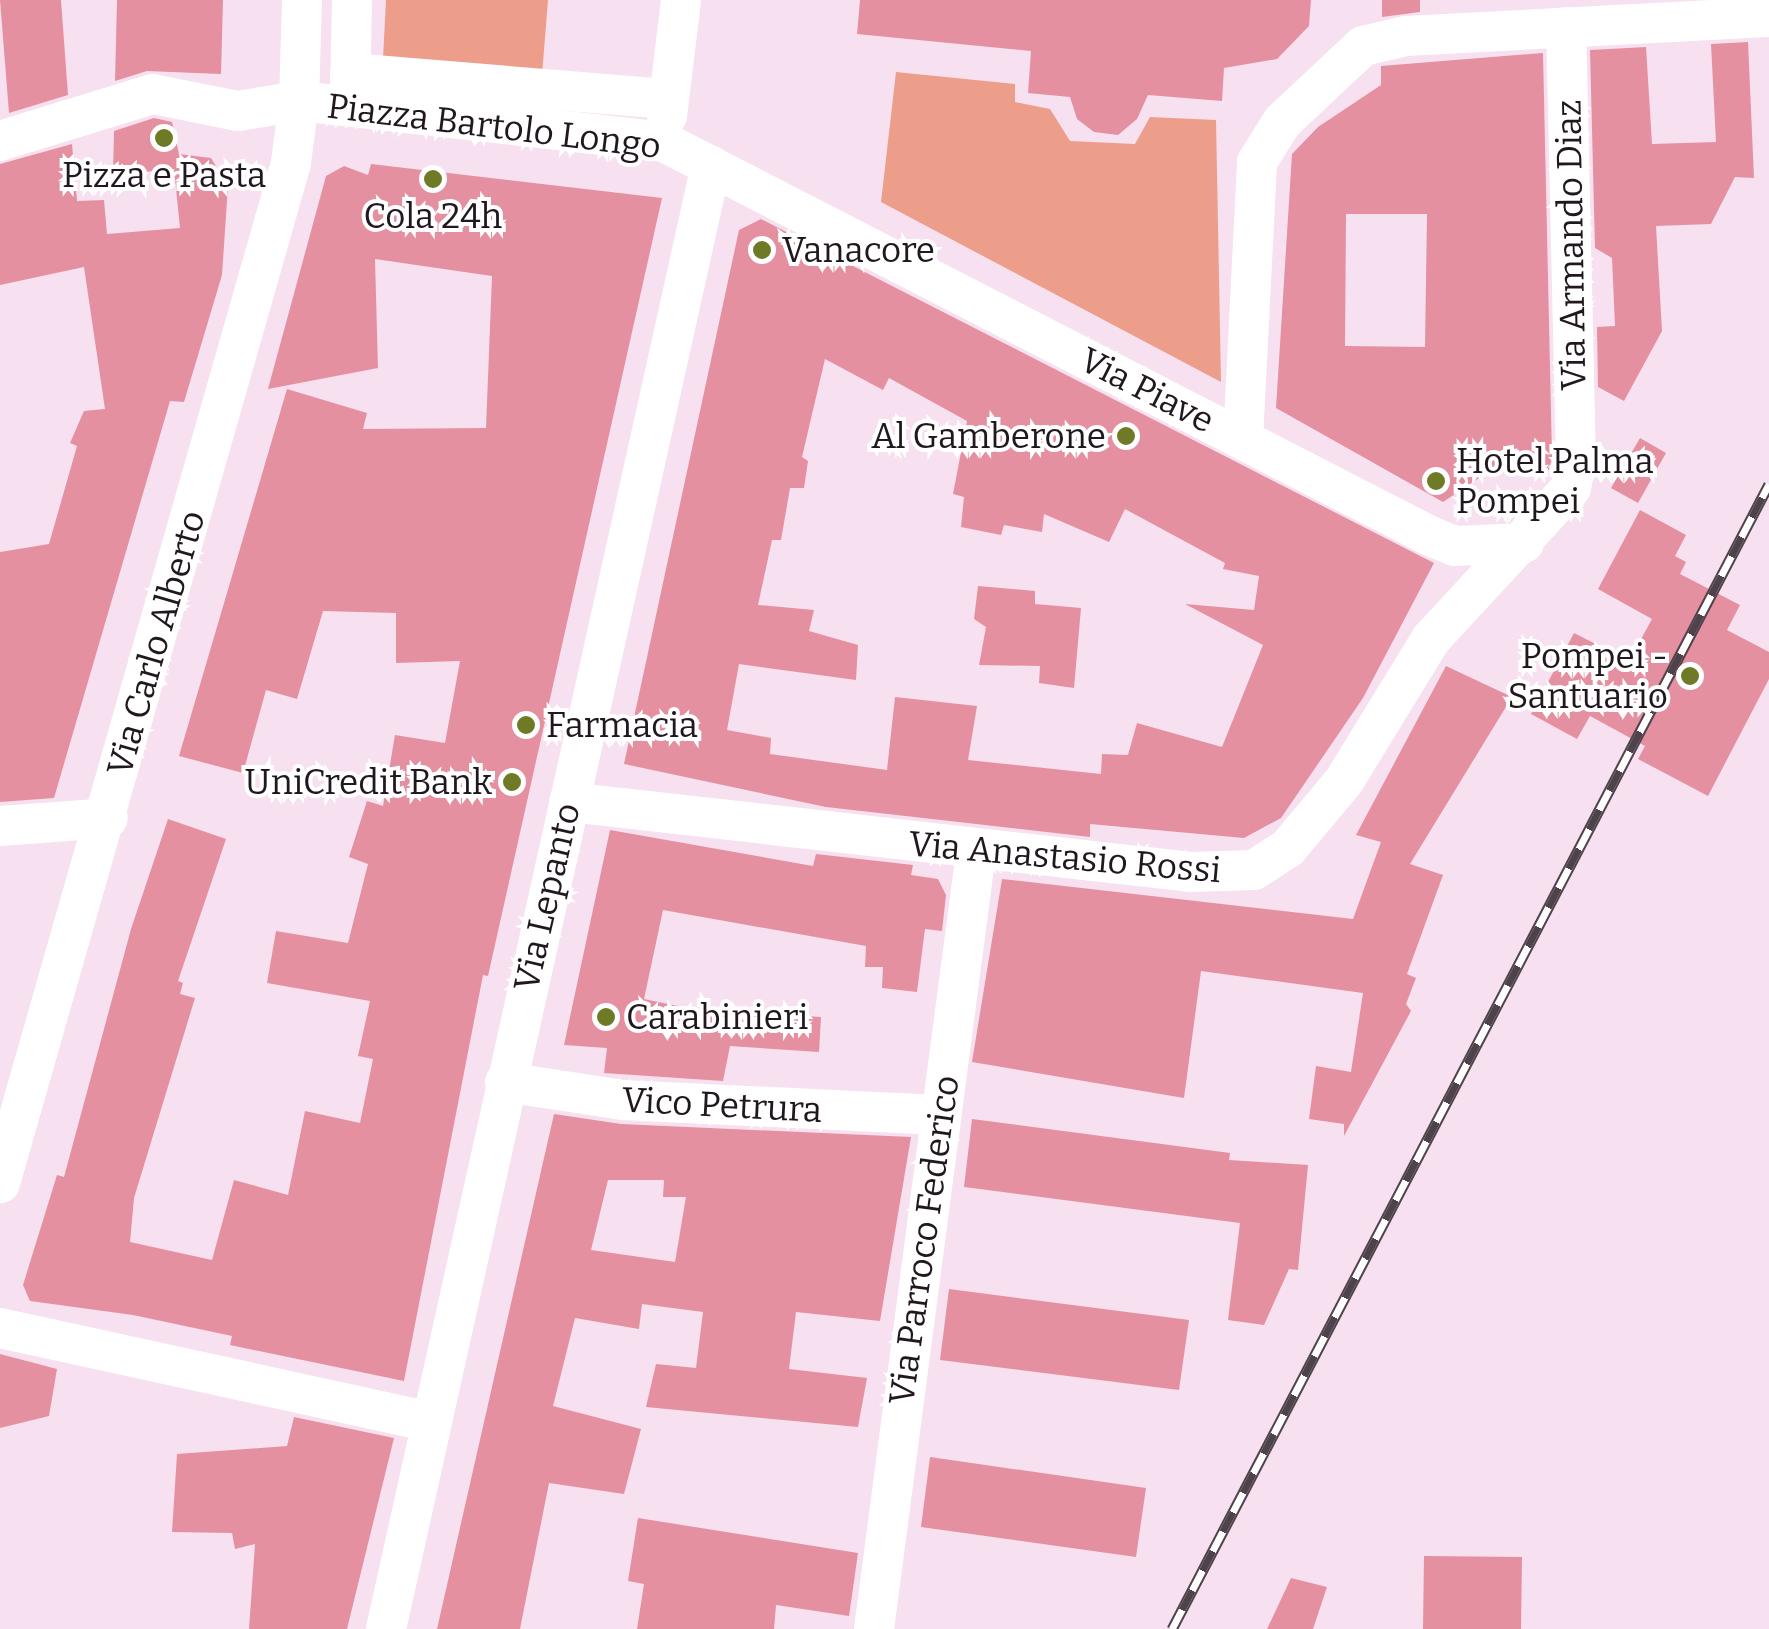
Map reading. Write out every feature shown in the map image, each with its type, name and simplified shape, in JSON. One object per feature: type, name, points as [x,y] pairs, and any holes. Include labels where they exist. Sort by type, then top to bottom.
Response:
[{"type":"street","name":"Piazza Bartolo Longo","points":[[302,0],[299,101],[350,90],[668,108],[681,0]]},
{"type":"street","points":[[350,90],[352,0]]},
{"type":"street","points":[[1243,440],[1254,189],[1265,141],[1345,62],[1382,39],[1769,18]]},
{"type":"street","name":"Via Armando Diaz","points":[[1566,27],[1576,463]]},
{"type":"street","name":"Piazza Bartolo Longo","points":[[350,90],[664,142],[778,200]]},
{"type":"street","points":[[0,141],[153,94],[238,110],[299,101]]},
{"type":"street","name":"Via Carlo Alberto","points":[[0,1182],[108,818],[290,163],[299,101]]},
{"type":"street","name":"Via Lepanto","points":[[386,1629],[711,166]]},
{"type":"street","name":"Via Piave","points":[[778,200],[1455,546],[1524,543]]},
{"type":"street","name":"Via Anastasio Rossi","points":[[569,802],[976,852],[1190,872],[1254,870],[1316,821],[1431,639],[1571,488],[1576,463]]},
{"type":"street","points":[[0,826],[108,818]]},
{"type":"street","name":"Via Parroco Federico","points":[[884,1628],[940,1116],[976,852]]},
{"type":"street","name":"Vico Petrura","points":[[505,1082],[622,1100],[940,1116]]},
{"type":"street","points":[[0,1328],[430,1422]]},
{"type":"shaded area","points":[[386,0],[548,0],[542,75],[383,59]]},
{"type":"shaded area","points":[[896,72],[1015,84],[1015,102],[1050,109],[1070,141],[1135,144],[1150,117],[1216,120],[1221,382],[881,202]]},
{"type":"building","points":[[0,0],[61,0],[68,95],[9,113]]},
{"type":"building","points":[[117,0],[223,0],[221,74],[147,71],[115,81]]},
{"type":"building","points":[[860,0],[1311,0],[1309,26],[1277,59],[1224,68],[1222,101],[1148,95],[1137,119],[1118,135],[1094,132],[1077,119],[1070,97],[1028,93],[1031,51],[857,34]]},
{"type":"building","points":[[1382,0],[1420,0],[1420,12],[1382,17]]},
{"type":"building","points":[[1748,42],[1754,178],[1735,177],[1711,224],[1656,226],[1662,331],[1624,401],[1598,387],[1597,327],[1615,326],[1612,258],[1595,248],[1590,50],[1646,47],[1652,144],[1716,142],[1711,44]]},
{"type":"building","points":[[1543,53],[1552,457],[1549,470],[1506,460],[1443,502],[1276,408],[1292,154],[1318,127],[1381,85],[1381,66]],"holes":[[[1346,214],[1427,214],[1425,347],[1345,346]]]},
{"type":"building","points":[[154,118],[172,122],[179,154],[211,158],[228,186],[222,275],[184,402],[170,401],[54,798],[0,802],[0,552],[49,544],[77,446],[70,443],[84,411],[105,409],[84,267],[0,285],[0,164],[72,144],[77,201],[104,200],[107,234],[180,228],[174,169],[113,175],[114,131]]},
{"type":"building","points":[[371,164],[662,198],[488,976],[483,975],[404,1381],[230,1345],[232,1336],[133,1315],[30,1301],[23,1285],[57,1175],[64,1177],[131,929],[168,819],[226,839],[178,981],[183,983],[180,994],[195,998],[134,1198],[130,1242],[212,1260],[234,1180],[288,1195],[305,1111],[360,1123],[373,1059],[358,1056],[370,1001],[267,983],[276,931],[348,943],[368,864],[349,857],[367,801],[383,806],[395,735],[445,743],[460,661],[396,663],[396,613],[323,611],[297,699],[266,690],[243,773],[179,756],[287,389],[367,413],[363,429],[486,428],[492,276],[375,259],[378,368],[268,389],[326,176],[344,166],[368,175]]},
{"type":"building","points":[[761,219],[1434,563],[1363,698],[1281,818],[1244,838],[1090,824],[1090,837],[826,807],[624,764],[739,230]],"holes":[[[825,359],[883,390],[889,378],[967,421],[953,494],[964,497],[961,527],[1001,535],[1004,525],[1042,532],[1044,514],[1109,542],[1125,509],[1225,563],[1223,569],[1259,576],[1254,610],[1185,604],[1263,645],[1222,747],[1137,723],[1128,755],[1102,754],[1101,774],[968,760],[977,706],[895,697],[887,770],[770,754],[771,738],[727,730],[739,664],[856,680],[858,645],[809,631],[814,610],[758,605],[772,540],[781,540],[790,488],[804,488],[808,461],[802,457]]]},
{"type":"building","points":[[1640,438],[1666,453],[1638,503],[1611,488]]},
{"type":"building","points":[[1640,510],[1686,535],[1675,556],[1686,562],[1680,574],[1740,605],[1727,630],[1769,652],[1769,679],[1708,796],[1638,759],[1645,746],[1590,716],[1577,739],[1531,714],[1574,633],[1629,661],[1652,619],[1598,589]]},
{"type":"building","points":[[978,586],[1035,591],[1035,604],[1081,608],[1074,688],[1039,683],[1040,666],[979,665],[986,627],[974,619]]},
{"type":"building","points":[[1446,666],[1512,697],[1410,864],[1443,875],[1407,974],[1416,978],[1406,1004],[1411,1011],[1344,1136],[1344,1124],[1309,1119],[1316,1066],[1351,1072],[1363,993],[1201,971],[1184,1098],[972,1062],[1002,879],[1353,919],[1381,842],[1356,835]]},
{"type":"building","points":[[610,830],[813,866],[816,854],[913,865],[911,875],[938,879],[946,895],[942,931],[925,929],[917,992],[882,988],[883,967],[865,967],[866,946],[663,910],[644,999],[754,1022],[754,1013],[821,1017],[819,1052],[730,1046],[723,1081],[604,1073],[607,1048],[564,1045]]},
{"type":"building","points":[[554,1114],[621,1124],[911,1137],[880,1321],[796,1312],[789,1369],[867,1378],[858,1427],[646,1407],[656,1364],[696,1368],[703,1312],[642,1304],[639,1329],[575,1318],[553,1406],[641,1429],[624,1494],[549,1483],[520,1629],[437,1629]],"holes":[[[608,1180],[664,1180],[663,1197],[686,1197],[675,1262],[591,1250]]]},
{"type":"building","points":[[972,1119],[1230,1153],[1229,1160],[1308,1165],[1298,1270],[1289,1269],[1264,1325],[1228,1320],[1240,1223],[964,1187]]},
{"type":"building","points":[[949,1289],[1189,1320],[1179,1390],[940,1360]]},
{"type":"building","points":[[0,1354],[57,1369],[49,1416],[0,1428]]},
{"type":"building","points":[[294,1417],[394,1438],[347,1629],[249,1629],[255,1544],[235,1549],[232,1533],[172,1532],[177,1454],[287,1446]]},
{"type":"building","points":[[930,1457],[1146,1488],[1136,1557],[921,1527]]},
{"type":"building","points":[[638,1518],[858,1553],[849,1616],[776,1605],[774,1629],[637,1629],[644,1584],[628,1581]]},
{"type":"building","points":[[1424,1556],[1522,1557],[1521,1629],[1423,1629]]},
{"type":"building","points":[[1291,1578],[1327,1587],[1313,1629],[1267,1629]]},
{"type":"railway","points":[[1172,1629],[1769,484]]},
{"type":"place","name":"Pizza e Pasta","points":[[164,138]]},
{"type":"place","name":"Cola 24h","points":[[433,179]]},
{"type":"place","name":"Vanacore","points":[[762,250]]},
{"type":"place","name":"Al Gamberone","points":[[1126,436]]},
{"type":"place","name":"Hotel Palma Pompei","points":[[1436,481]]},
{"type":"place","name":"Pompei - Santuario","points":[[1690,676]]},
{"type":"place","name":"Farmacia","points":[[526,725]]},
{"type":"place","name":"UniCredit Bank","points":[[512,782]]},
{"type":"place","name":"Carabinieri","points":[[606,1017]]}]
